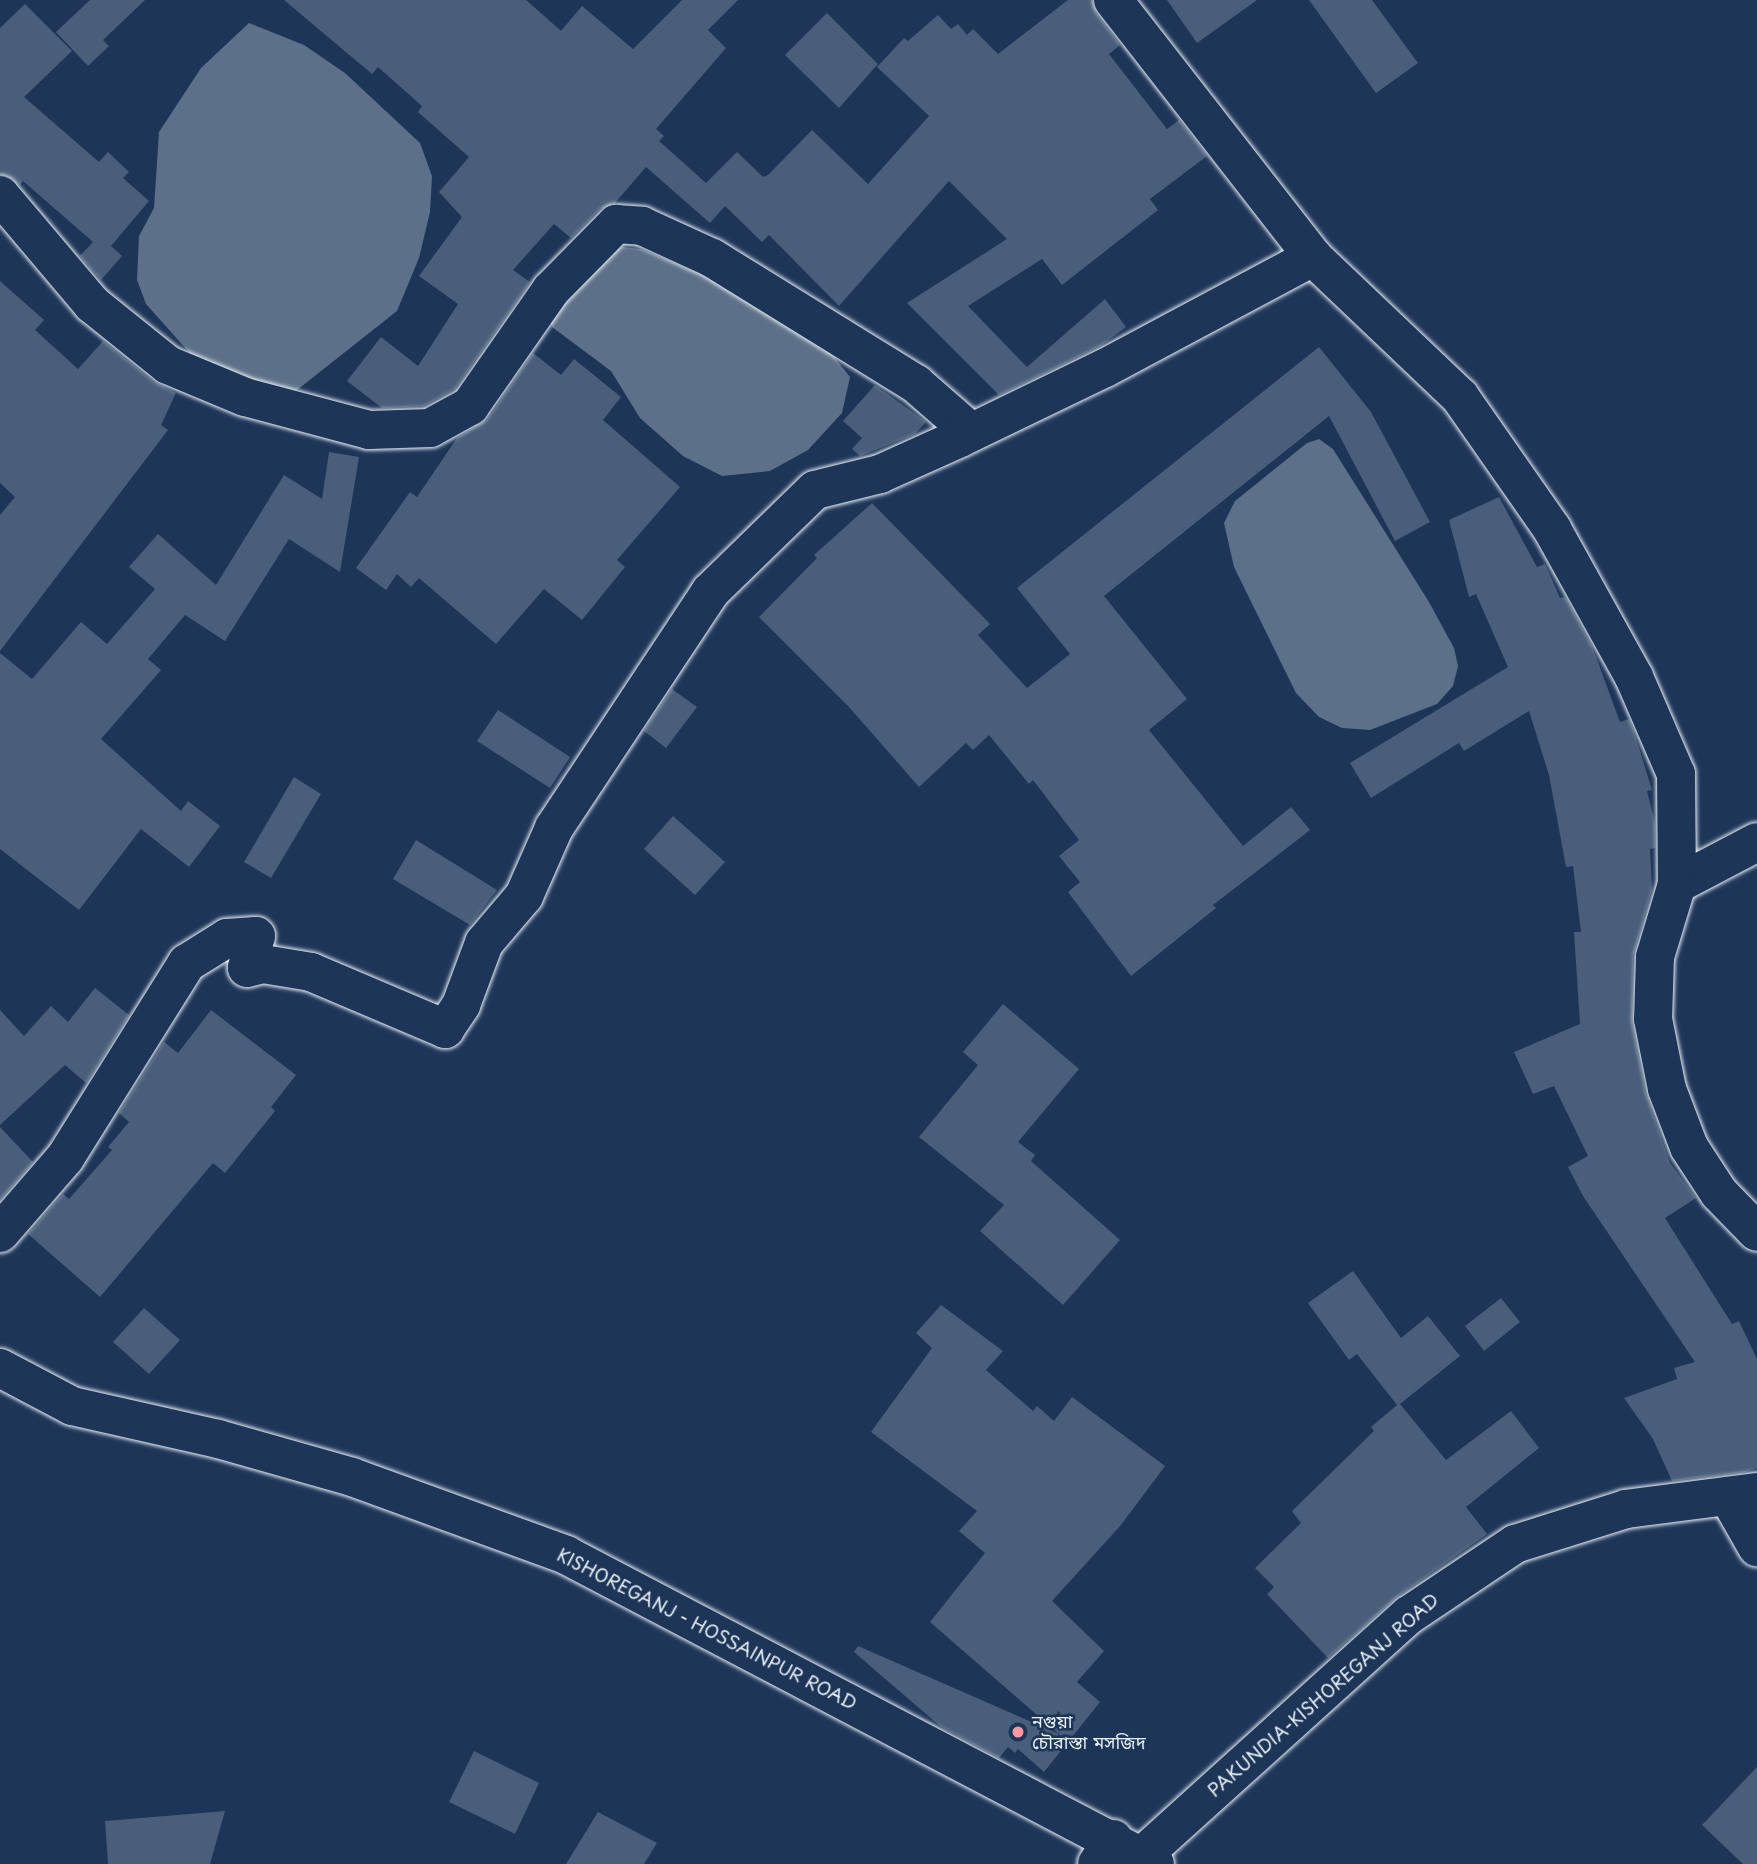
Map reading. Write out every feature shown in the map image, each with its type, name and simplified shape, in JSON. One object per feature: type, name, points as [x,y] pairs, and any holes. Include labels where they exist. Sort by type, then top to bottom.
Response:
[{"type":"street","points":[[1113,0],[1313,257],[1460,397],[1552,529],[1634,677],[1676,774],[1677,884],[1655,957],[1653,1019],[1667,1089],[1689,1147],[1719,1193],[1757,1232]]},
{"type":"street","points":[[0,195],[92,304],[168,365],[245,397],[369,430],[430,428],[470,406],[551,290],[616,224],[642,226],[712,258],[916,384],[971,432]]},
{"type":"street","points":[[0,1233],[65,1158],[187,963],[227,938],[256,936],[247,968],[263,964],[311,972],[445,1029],[461,1005],[484,943],[524,897],[554,828],[710,592],[815,490],[880,474],[971,432],[1313,257]]},
{"type":"street","points":[[1677,884],[1757,842]]},
{"type":"street","name":"KISHOREGANJ - HOSSAINPUR ROAD","points":[[0,1368],[72,1406],[218,1439],[352,1476],[566,1555],[1127,1855]]},
{"type":"street","points":[[1742,1494],[1757,1547]]},
{"type":"street","name":"PAKUNDIA-KISHOREGANJ ROAD","points":[[1127,1855],[1409,1615],[1460,1577],[1515,1544],[1626,1509],[1742,1494]]},
{"type":"water","points":[[249,23],[304,45],[345,73],[420,143],[432,176],[430,212],[419,258],[397,311],[292,394],[196,360],[146,304],[137,280],[139,236],[154,208],[159,132],[201,68]]},
{"type":"water","points":[[613,246],[641,249],[719,282],[828,349],[850,377],[842,413],[808,450],[770,471],[722,476],[683,456],[640,418],[611,371],[552,327],[548,315]]},
{"type":"water","points":[[1319,439],[1333,449],[1429,602],[1454,648],[1458,666],[1453,686],[1437,704],[1370,730],[1342,728],[1319,717],[1296,693],[1234,567],[1224,523],[1235,501],[1307,443]]},
{"type":"building","points":[[90,0],[145,0],[103,40],[109,46],[88,66],[56,32]]},
{"type":"building","points":[[284,0],[526,0],[561,31],[582,6],[633,49],[682,0],[738,0],[708,30],[726,48],[656,129],[664,136],[659,141],[706,183],[737,152],[763,177],[768,175],[812,130],[868,184],[929,116],[877,67],[904,38],[908,41],[938,15],[951,29],[958,24],[967,35],[973,29],[998,54],[1068,0],[1092,0],[1096,13],[1120,45],[1109,54],[1167,129],[1179,120],[1207,156],[1150,199],[1158,210],[1062,285],[1042,259],[968,306],[1027,367],[1105,299],[1126,327],[1102,345],[999,395],[907,303],[1007,239],[949,181],[839,306],[769,235],[762,242],[725,206],[710,223],[646,167],[615,203],[600,209],[571,238],[554,224],[513,270],[530,282],[455,389],[424,406],[382,408],[347,381],[381,337],[418,366],[458,304],[419,276],[462,217],[439,192],[469,157],[418,112],[422,106],[378,67],[372,74]]},
{"type":"building","points":[[1167,0],[1257,0],[1197,43]]},
{"type":"building","points":[[1309,0],[1372,0],[1418,63],[1376,93]]},
{"type":"building","points":[[25,4],[72,51],[24,97],[99,162],[108,152],[129,172],[123,178],[149,201],[111,246],[122,256],[101,280],[80,256],[93,242],[23,181],[20,185],[0,174],[0,28]]},
{"type":"building","points":[[827,13],[878,64],[839,108],[785,55]]},
{"type":"building","points":[[0,281],[44,320],[35,330],[78,369],[103,341],[154,382],[176,393],[161,425],[168,430],[0,651],[0,515],[15,497],[0,483]]},
{"type":"building","points":[[1319,347],[1371,412],[1430,522],[1395,541],[1329,416],[1104,596],[1187,699],[1149,730],[1243,846],[1291,807],[1310,830],[1213,905],[1216,908],[1131,976],[1068,892],[1080,882],[1059,856],[1079,840],[1033,780],[1029,784],[989,735],[973,750],[966,743],[919,787],[849,707],[759,617],[817,558],[814,555],[872,503],[990,624],[978,635],[1027,688],[1070,654],[1017,588]]},
{"type":"building","points":[[533,353],[561,375],[574,359],[621,397],[603,420],[680,487],[617,560],[625,567],[582,620],[544,589],[496,644],[419,578],[411,587],[397,574],[386,590],[356,568],[410,492],[417,497],[457,438],[488,419]]},
{"type":"building","points":[[875,385],[926,422],[915,434],[860,456],[852,449],[862,438],[843,421]]},
{"type":"building","points":[[329,452],[359,457],[340,572],[289,539],[225,641],[185,615],[148,659],[161,670],[101,739],[181,811],[188,801],[220,826],[189,867],[141,829],[79,910],[0,849],[0,653],[32,679],[81,622],[107,644],[155,589],[129,567],[158,534],[216,585],[284,475],[322,499]]},
{"type":"building","points":[[1499,497],[1537,567],[1545,564],[1560,598],[1565,597],[1592,646],[1620,722],[1629,719],[1652,790],[1647,791],[1655,823],[1655,848],[1650,849],[1652,889],[1633,956],[1632,1023],[1646,1094],[1670,1163],[1696,1198],[1665,1218],[1732,1324],[1739,1321],[1757,1359],[1757,1468],[1745,1472],[1672,1481],[1653,1439],[1624,1398],[1677,1379],[1674,1368],[1695,1362],[1583,1196],[1568,1167],[1588,1156],[1554,1086],[1533,1094],[1514,1052],[1580,1024],[1574,932],[1581,932],[1573,866],[1566,867],[1549,775],[1529,711],[1464,751],[1459,743],[1371,798],[1350,763],[1508,667],[1476,594],[1469,597],[1449,520]]},
{"type":"building","points":[[672,689],[697,707],[666,748],[644,731]]},
{"type":"building","points":[[498,710],[570,757],[550,788],[477,741]]},
{"type":"building","points":[[294,777],[321,794],[271,878],[244,862]]},
{"type":"building","points":[[673,816],[725,862],[695,895],[644,849]]},
{"type":"building","points":[[416,840],[497,890],[470,925],[393,879]]},
{"type":"building","points":[[95,988],[129,1015],[86,1083],[65,1065],[0,1125],[0,1010],[24,1036],[51,1006],[68,1022]]},
{"type":"building","points":[[1003,1004],[1079,1069],[1018,1142],[1035,1155],[1031,1161],[1120,1240],[1063,1305],[980,1231],[1004,1205],[919,1137],[978,1065],[963,1052]]},
{"type":"building","points":[[211,1010],[296,1075],[271,1107],[275,1111],[225,1173],[213,1163],[100,1297],[28,1234],[63,1194],[69,1199],[112,1150],[108,1147],[129,1122],[119,1113],[164,1042],[178,1053]]},
{"type":"building","points":[[0,1127],[33,1162],[0,1200]]},
{"type":"building","points":[[1353,1271],[1401,1338],[1428,1316],[1460,1356],[1400,1404],[1446,1460],[1511,1411],[1539,1448],[1466,1507],[1487,1534],[1397,1597],[1328,1658],[1267,1594],[1274,1587],[1255,1568],[1301,1523],[1292,1511],[1374,1431],[1371,1427],[1397,1405],[1357,1354],[1349,1360],[1308,1303]]},
{"type":"building","points":[[1501,1298],[1520,1322],[1484,1351],[1465,1326]]},
{"type":"building","points":[[941,1305],[1003,1351],[986,1370],[1033,1411],[1037,1406],[1054,1421],[1072,1397],[1165,1466],[1121,1525],[1052,1601],[1104,1651],[1077,1682],[1100,1702],[1044,1772],[1018,1749],[1015,1753],[1008,1747],[999,1758],[940,1726],[854,1652],[858,1646],[1059,1734],[930,1622],[985,1553],[959,1531],[977,1511],[871,1432],[932,1348],[916,1333]]},
{"type":"building","points":[[144,1308],[180,1340],[149,1374],[113,1342]]},
{"type":"building","points":[[474,1751],[539,1783],[515,1834],[449,1802]]},
{"type":"building","points":[[1757,1767],[1757,1864],[1743,1864],[1702,1825]]},
{"type":"building","points":[[225,1811],[210,1864],[108,1864],[105,1821]]},
{"type":"building","points":[[598,1812],[657,1843],[644,1864],[566,1864]]},
{"type":"place","name":"নগুয়া চৌরাস্তা মসজিদ","points":[[1018,1732]]}]
